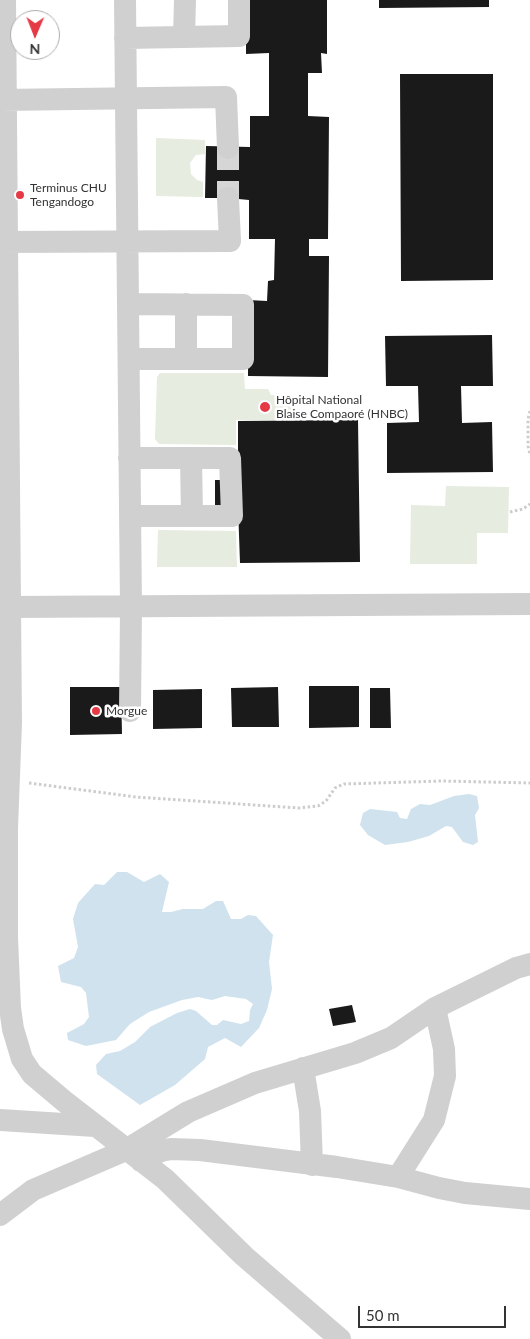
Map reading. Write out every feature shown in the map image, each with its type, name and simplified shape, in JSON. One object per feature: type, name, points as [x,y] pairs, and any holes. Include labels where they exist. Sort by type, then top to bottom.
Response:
[{"type":"street","points":[[5,0],[11,741],[7,938],[13,1029],[22,1059],[32,1074],[95,1126],[165,1179],[244,1256],[334,1337]]},
{"type":"street","points":[[125,0],[130,458],[130,711]]},
{"type":"street","points":[[184,37],[185,0]]},
{"type":"street","points":[[125,38],[239,36],[239,0]]},
{"type":"street","points":[[5,91],[126,98],[226,97],[228,148]]},
{"type":"street","points":[[7,242],[230,241],[228,198]]},
{"type":"street","points":[[128,304],[243,304],[243,359],[129,359]]},
{"type":"street","points":[[186,304],[186,359]]},
{"type":"street","points":[[130,458],[230,458],[232,516],[130,516]]},
{"type":"street","points":[[191,458],[192,516]]},
{"type":"street","points":[[10,607],[131,608],[530,604]]},
{"type":"street","points":[[134,1156],[188,1112],[256,1083],[355,1053],[390,1038],[435,1008],[516,968],[530,964]]},
{"type":"street","points":[[398,1177],[434,1120],[445,1076],[444,1049],[435,1008]]},
{"type":"street","points":[[303,1068],[310,1111],[312,1165]]},
{"type":"street","points":[[0,1120],[95,1126]]},
{"type":"street","points":[[0,1215],[33,1190],[134,1156],[171,1149],[200,1150],[338,1167],[398,1177],[465,1194],[530,1199]]},
{"type":"path","points":[[530,411],[528,419],[528,446],[530,454]]},
{"type":"path","points":[[510,512],[523,509],[530,504]]},
{"type":"path","points":[[9,781],[136,796],[299,808],[318,806],[326,801],[335,788],[344,784],[442,781],[530,783]]},
{"type":"shaded area","points":[[156,138],[205,140],[205,154],[196,155],[190,163],[191,174],[197,180],[203,182],[203,197],[156,196]]},
{"type":"shaded area","points":[[160,373],[244,373],[245,389],[268,389],[271,395],[296,397],[295,420],[236,420],[236,445],[159,444],[155,439],[157,377]]},
{"type":"shaded area","points":[[446,486],[509,487],[508,533],[477,533],[477,564],[410,564],[411,505],[445,506]]},
{"type":"shaded area","points":[[158,530],[236,531],[237,567],[157,567]]},
{"type":"water","points":[[469,794],[477,796],[479,808],[475,815],[478,842],[473,845],[463,842],[452,827],[446,826],[429,836],[408,842],[385,845],[368,835],[360,825],[363,813],[370,809],[397,812],[400,818],[407,819],[411,809],[420,804],[430,805],[454,796]]},
{"type":"water","points":[[117,872],[127,872],[144,882],[160,874],[169,882],[162,912],[203,909],[216,901],[223,901],[231,919],[241,919],[248,915],[256,916],[273,935],[269,962],[272,989],[267,1010],[259,1028],[241,1047],[225,1038],[208,1047],[205,1059],[175,1085],[140,1105],[97,1074],[96,1065],[106,1054],[120,1051],[135,1042],[150,1027],[177,1013],[190,1009],[196,1011],[212,1025],[217,1025],[223,1020],[241,1024],[249,1021],[250,1010],[253,1004],[246,999],[225,996],[212,1000],[198,997],[182,1000],[149,1012],[130,1024],[116,1040],[86,1046],[68,1040],[67,1033],[84,1024],[89,1017],[86,993],[81,987],[61,982],[58,966],[74,958],[78,947],[73,919],[78,903],[95,884],[104,885]]},
{"type":"building","points":[[246,0],[327,0],[327,54],[321,53],[322,73],[308,73],[308,116],[329,117],[328,239],[309,239],[309,256],[329,256],[328,377],[248,376],[248,300],[267,301],[268,281],[274,280],[275,239],[249,239],[249,200],[205,198],[206,146],[250,147],[250,116],[269,116],[269,53],[246,54]]},
{"type":"building","points":[[379,0],[489,0],[489,7],[379,8]]},
{"type":"building","points":[[400,74],[493,74],[493,280],[401,281]]},
{"type":"building","points":[[492,335],[493,386],[461,386],[462,423],[492,422],[493,472],[387,473],[387,423],[419,422],[418,386],[386,386],[385,336]]},
{"type":"building","points":[[358,420],[360,562],[240,563],[238,507],[215,507],[215,480],[238,480],[238,421]]},
{"type":"building","points":[[309,686],[359,686],[359,727],[309,728]]},
{"type":"building","name":"Morgue","points":[[70,687],[121,687],[122,734],[70,735]]},
{"type":"building","points":[[278,687],[279,727],[232,727],[231,688]]},
{"type":"building","points":[[370,688],[390,688],[391,728],[370,728]]},
{"type":"building","points":[[202,689],[202,728],[153,729],[153,690]]},
{"type":"building","points":[[352,1005],[356,1022],[333,1026],[329,1009]]},
{"type":"tunnel","points":[[228,148],[228,198]]},
{"type":"place","name":"Terminus CHU Tengandogo","points":[[20,195]]},
{"type":"place","name":"Hôpital National Blaise Compaoré (HNBC)","points":[[265,407]]},
{"type":"place","name":"Morgue","points":[[96,711]]}]
